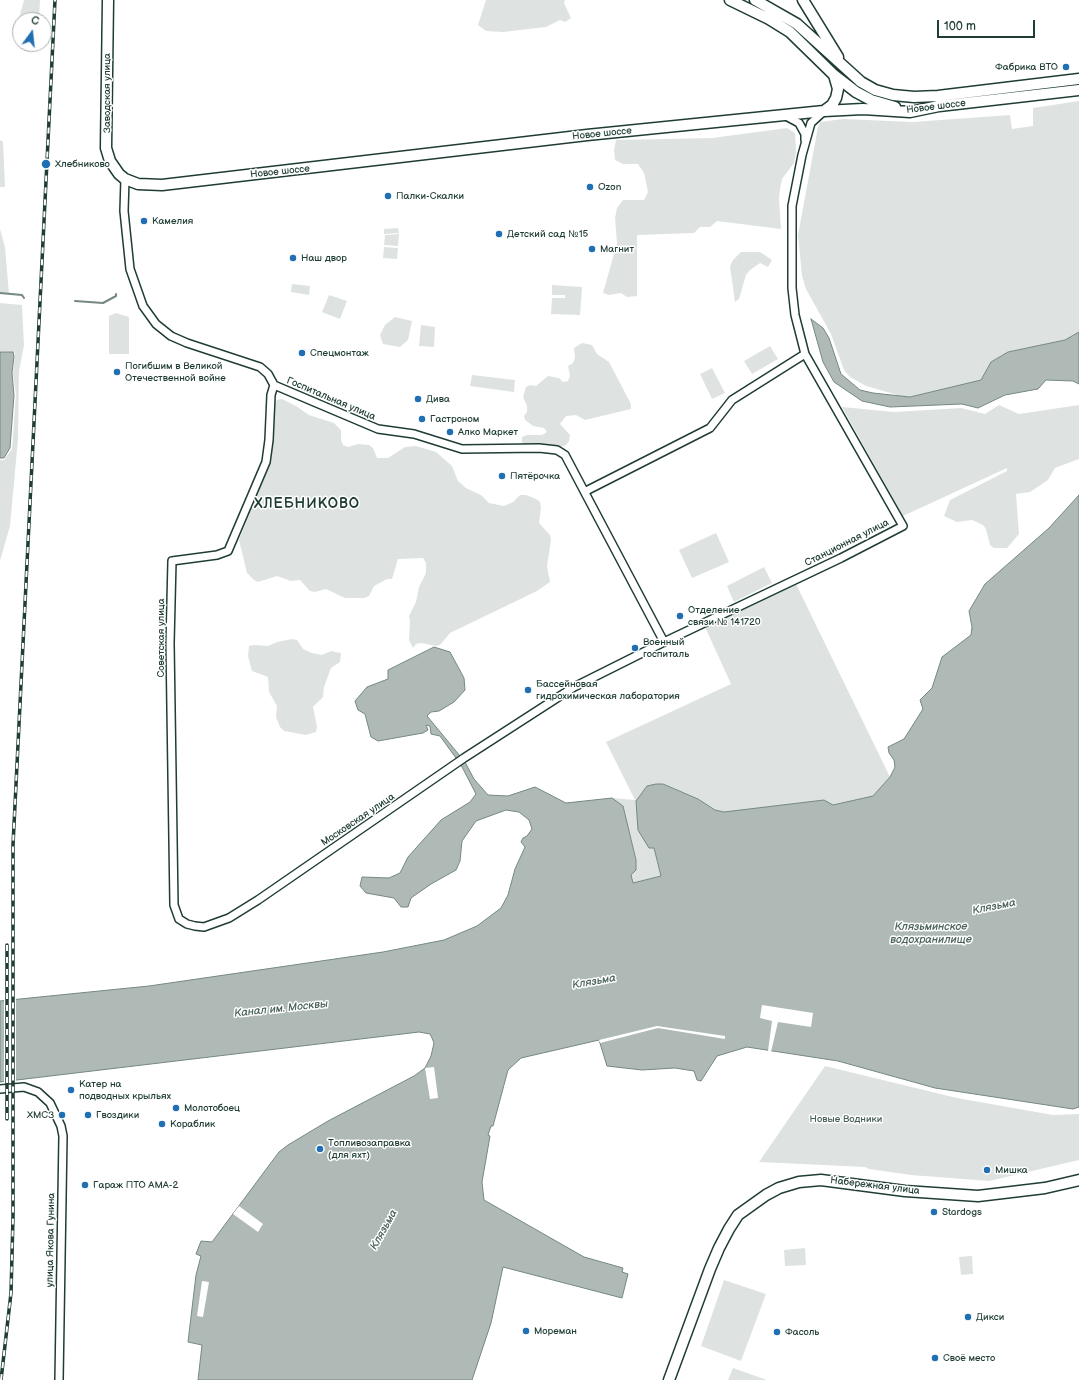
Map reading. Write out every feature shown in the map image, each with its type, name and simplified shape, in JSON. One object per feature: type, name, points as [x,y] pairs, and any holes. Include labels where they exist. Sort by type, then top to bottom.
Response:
[{"type":"street","name":"Заводская улица","points":[[108,0],[106,148],[110,161],[125,179]]},
{"type":"street","points":[[730,0],[769,19],[790,32],[834,74],[856,92],[884,104],[898,107],[939,106]]},
{"type":"street","name":"Новое шоссе","points":[[755,0],[797,24],[847,70],[870,87],[887,94],[908,97],[938,96],[1079,79]]},
{"type":"street","points":[[803,0],[847,70]]},
{"type":"street","points":[[824,111],[832,106],[836,98],[838,89],[834,74]]},
{"type":"street","name":"Новое шоссе","points":[[125,179],[138,184],[162,185],[587,135],[784,116],[811,116],[824,111],[863,109],[910,112],[939,106],[1079,90]]},
{"type":"street","points":[[784,116],[799,122],[805,134],[806,142]]},
{"type":"street","name":"Станционная улица","points":[[519,722],[574,687],[664,642],[837,560],[903,526],[805,354],[795,315],[792,288],[791,235],[795,186],[811,116]]},
{"type":"street","name":"Госпитальная улица","points":[[125,179],[124,211],[127,255],[137,292],[150,318],[171,336],[260,367],[268,374],[274,386],[384,431],[414,434],[462,449],[539,448],[557,450],[568,457],[586,491]]},
{"type":"street","points":[[664,642],[586,491],[710,428],[732,400],[805,354]]},
{"type":"street","name":"Советская улица","points":[[204,927],[187,924],[179,919],[174,905],[170,643],[172,561],[217,556],[228,551],[266,462],[269,440],[271,395],[274,386]]},
{"type":"street","name":"Московская улица","points":[[204,927],[229,918],[258,900],[461,760],[519,722]]},
{"type":"street","name":"улица Якова Гунина","points":[[0,1089],[24,1087],[38,1092],[50,1103],[61,1126],[59,1380]]},
{"type":"street","name":"Набережная улица","points":[[669,1380],[710,1269],[729,1229],[738,1215],[760,1199],[780,1188],[799,1182],[820,1180],[905,1191],[978,1196],[1045,1188],[1079,1180]]},
{"type":"green space","points":[[24,0],[40,0],[39,12],[21,12]]},
{"type":"green space","points":[[486,0],[565,0],[564,3],[571,18],[565,22],[560,20],[546,27],[503,32],[486,31],[478,25]]},
{"type":"green space","points":[[1079,101],[1079,332],[1065,340],[1008,352],[991,362],[981,380],[910,397],[901,396],[866,386],[850,377],[844,370],[831,334],[806,289],[802,276],[798,235],[820,122],[843,119],[913,122],[1010,115],[1012,129],[1033,126],[1033,108]]},
{"type":"green space","points":[[787,128],[795,133],[796,153],[794,163],[782,179],[780,189],[779,199],[781,229],[717,221],[710,227],[700,227],[694,233],[637,235],[637,296],[627,297],[621,293],[609,295],[603,293],[617,243],[615,218],[617,208],[623,200],[644,200],[648,192],[644,173],[638,164],[623,164],[615,160],[614,150],[616,140],[712,138]]},
{"type":"green space","points":[[0,140],[3,142],[5,187],[0,187]]},
{"type":"green space","points":[[398,228],[399,233],[384,234],[384,229]]},
{"type":"green space","points":[[0,229],[5,247],[9,294],[0,293]]},
{"type":"green space","points":[[399,234],[398,246],[384,245],[385,235]]},
{"type":"green space","points":[[384,247],[398,248],[397,259],[383,258]]},
{"type":"green space","points":[[741,252],[760,252],[772,260],[768,267],[760,263],[750,270],[746,275],[739,299],[735,302],[730,266],[733,260]]},
{"type":"green space","points":[[292,284],[310,286],[309,295],[291,292]]},
{"type":"green space","points":[[552,285],[582,287],[580,315],[551,314],[552,298],[565,298],[565,295],[552,295]]},
{"type":"green space","points":[[329,295],[347,301],[340,319],[322,312]]},
{"type":"green space","points":[[0,303],[22,305],[24,345],[19,371],[18,439],[10,526],[0,561],[0,460],[4,460],[12,449],[16,394],[13,374],[15,354],[14,352],[0,351]]},
{"type":"green space","points":[[116,313],[129,317],[129,354],[109,354],[109,316]]},
{"type":"green space","points":[[395,317],[412,321],[408,340],[400,347],[383,344],[380,335],[385,325]]},
{"type":"green space","points":[[421,325],[435,327],[434,347],[419,346]]},
{"type":"green space","points":[[582,343],[592,345],[597,354],[609,362],[631,404],[631,409],[585,420],[576,415],[566,416],[560,424],[570,435],[569,441],[566,445],[561,447],[541,444],[526,446],[522,442],[522,437],[527,435],[542,435],[547,432],[544,428],[533,426],[525,420],[524,416],[527,412],[527,406],[523,397],[526,387],[530,385],[536,386],[548,376],[559,378],[563,382],[568,381],[570,376],[568,366],[573,363],[575,358],[574,348]]},
{"type":"green space","points":[[770,346],[778,359],[752,374],[744,361]]},
{"type":"green space","points":[[712,368],[725,393],[712,399],[700,374]]},
{"type":"green space","points":[[472,375],[515,380],[514,392],[470,386]]},
{"type":"green space","points":[[282,399],[309,415],[334,423],[341,430],[341,440],[343,445],[348,447],[358,444],[369,445],[373,448],[377,458],[388,458],[405,447],[416,446],[436,452],[452,466],[458,481],[466,488],[481,495],[489,503],[504,506],[513,502],[520,495],[526,495],[536,499],[540,502],[541,507],[539,523],[550,535],[551,540],[547,566],[550,582],[537,591],[450,633],[440,645],[436,646],[421,643],[416,644],[413,648],[409,640],[409,616],[416,602],[419,587],[426,573],[426,563],[423,558],[398,559],[392,579],[387,579],[374,586],[369,596],[364,598],[345,598],[326,589],[315,592],[310,591],[300,580],[291,581],[277,576],[258,582],[254,580],[247,573],[239,540],[267,469],[273,447],[273,403]]},
{"type":"green space","points":[[999,405],[1019,414],[1079,405],[1079,459],[1055,468],[1048,480],[1030,492],[1016,494],[1019,534],[1007,548],[994,548],[990,545],[986,529],[983,525],[972,520],[957,522],[944,516],[950,500],[1007,471],[1007,468],[903,516],[842,407],[894,412],[961,408],[985,414]]},
{"type":"green space","points":[[716,533],[729,562],[692,578],[679,550]]},
{"type":"green space","points":[[764,567],[772,583],[734,602],[727,586]]},
{"type":"green space","points":[[796,584],[890,777],[873,796],[851,802],[832,805],[824,800],[735,812],[715,810],[698,799],[663,784],[647,786],[636,801],[654,848],[661,876],[633,883],[631,875],[636,860],[623,806],[612,798],[635,800],[606,742],[731,684],[705,627]]},
{"type":"green space","points":[[292,639],[297,640],[303,649],[312,653],[322,655],[331,651],[341,653],[340,662],[331,668],[324,687],[323,697],[313,707],[317,727],[316,732],[306,735],[284,731],[280,727],[276,717],[277,706],[269,692],[268,677],[252,671],[248,656],[249,646],[268,646],[277,642]]},
{"type":"green space","name":"Новые Водники","points":[[825,1066],[957,1098],[1053,1115],[1079,1114],[1079,1160],[989,1181],[911,1175],[869,1169],[865,1167],[759,1162]]},
{"type":"green space","points":[[805,1248],[806,1265],[785,1266],[784,1250]]},
{"type":"green space","points":[[972,1256],[973,1274],[961,1275],[959,1257]]},
{"type":"green space","points":[[724,1280],[766,1294],[741,1361],[701,1346]]},
{"type":"green space","points":[[733,1368],[767,1380],[728,1380]]},
{"type":"water","points":[[811,319],[823,328],[829,338],[841,374],[860,390],[910,397],[981,380],[991,362],[1008,352],[1065,340],[1079,332],[1079,384],[1073,381],[1046,380],[1038,389],[1005,395],[978,408],[962,404],[890,407],[862,401],[834,382],[823,362]]},
{"type":"water","points":[[0,352],[13,352],[14,356],[12,373],[14,395],[10,448],[4,458],[0,458]]},
{"type":"water","name":"Клязьминское водохранилище","points":[[1079,495],[1079,1107],[1073,1109],[935,1088],[838,1061],[747,1047],[717,1056],[701,1081],[697,1080],[694,1071],[675,1068],[642,1070],[607,1066],[599,1040],[521,1058],[508,1070],[493,1126],[491,1126],[488,1135],[490,1136],[482,1182],[484,1200],[584,1257],[623,1268],[622,1272],[628,1274],[622,1298],[503,1267],[491,1323],[472,1380],[198,1380],[202,1345],[188,1342],[196,1275],[201,1256],[196,1254],[201,1241],[212,1242],[279,1152],[288,1145],[328,1121],[414,1076],[425,1068],[431,1056],[434,1043],[430,1034],[419,1032],[0,1082],[0,1001],[149,986],[383,952],[444,940],[477,926],[501,908],[508,895],[515,869],[525,847],[521,842],[532,829],[529,820],[519,812],[506,810],[476,821],[462,841],[460,861],[456,870],[431,884],[411,898],[408,907],[401,907],[394,898],[366,893],[360,886],[362,877],[389,878],[400,873],[408,857],[441,820],[470,802],[476,794],[461,765],[440,736],[431,734],[430,726],[426,725],[428,730],[423,733],[378,741],[371,737],[365,714],[358,710],[355,701],[367,687],[388,679],[388,670],[434,647],[450,652],[464,678],[465,690],[454,702],[439,711],[431,712],[427,716],[465,762],[474,779],[488,795],[508,796],[535,787],[566,803],[612,798],[623,806],[636,860],[636,870],[631,875],[633,883],[661,876],[654,848],[649,848],[638,830],[636,801],[647,786],[663,784],[698,799],[715,810],[724,812],[824,800],[833,805],[873,796],[890,777],[895,767],[894,760],[889,753],[888,747],[904,739],[923,709],[920,700],[932,688],[942,657],[971,635],[972,627],[969,611],[985,584],[1049,528]]},
{"type":"pier","points":[[16,998],[16,1083],[4,1084],[4,999]]},
{"type":"pier","points":[[762,1005],[813,1013],[811,1027],[778,1022],[771,1052],[768,1051],[772,1021],[760,1018]]},
{"type":"pier","points":[[657,1026],[725,1036],[725,1039],[658,1028],[600,1043],[599,1040]]},
{"type":"pier","points":[[434,1067],[438,1098],[430,1099],[425,1068]]},
{"type":"pier","points":[[239,1206],[263,1224],[258,1232],[233,1214]]},
{"type":"pier","points":[[202,1281],[209,1282],[203,1317],[197,1316]]},
{"type":"waterway","points":[[0,293],[22,295],[24,298]]},
{"type":"waterway","points":[[75,301],[103,303],[116,296],[116,294]]},
{"type":"railway","points":[[1,1380],[11,1293],[13,1217],[13,845],[55,0]]},
{"type":"railway","points":[[7,945],[7,1119]]},
{"type":"place","name":"Фабрика ВТО","points":[[1066,67]]},
{"type":"place","name":"Хлебниково","points":[[46,164]]},
{"type":"place","name":"Ozon","points":[[590,187]]},
{"type":"place","name":"Палки-Скалки","points":[[388,196]]},
{"type":"place","name":"Камелия","points":[[144,221]]},
{"type":"place","name":"Детский сад №15","points":[[499,234]]},
{"type":"place","name":"Магнит","points":[[592,249]]},
{"type":"place","name":"Наш двор","points":[[293,258]]},
{"type":"place","name":"Спецмонтаж","points":[[302,353]]},
{"type":"place","name":"Погибшим в Великой Отечественной войне","points":[[117,372]]},
{"type":"place","name":"Дива","points":[[418,399]]},
{"type":"place","name":"Гастроном","points":[[422,419]]},
{"type":"place","name":"Алко Маркет","points":[[450,432]]},
{"type":"place","name":"Пятёрочка","points":[[502,476]]},
{"type":"place","name":"Отделение связи № 141720","points":[[680,616]]},
{"type":"place","name":"Военный госпиталь","points":[[635,648]]},
{"type":"place","name":"Бассейновая гидрохимическая лаборатория","points":[[528,690]]},
{"type":"place","name":"Катер на подводных крыльях","points":[[71,1090]]},
{"type":"place","name":"Молотобоец","points":[[176,1108]]},
{"type":"place","name":"ХМСЗ","points":[[62,1115]]},
{"type":"place","name":"Гвоздики","points":[[88,1115]]},
{"type":"place","name":"Кораблик","points":[[162,1124]]},
{"type":"place","name":"Топливозаправка (для яхт)","points":[[320,1149]]},
{"type":"place","name":"Мишка","points":[[987,1170]]},
{"type":"place","name":"Гараж ПТО АМА-2","points":[[85,1185]]},
{"type":"place","name":"Stardogs","points":[[934,1212]]},
{"type":"place","name":"Дикси","points":[[968,1317]]},
{"type":"place","name":"Мореман","points":[[526,1331]]},
{"type":"place","name":"Фасоль","points":[[777,1332]]},
{"type":"place","name":"Своё место","points":[[935,1358]]},
{"type":"district","name":"ХЛЕБНИКОВО","points":[[307,504]]},
{"type":"water label","name":"Клязьма","points":[[994,907]]},
{"type":"water label","name":"Клязьма","points":[[594,982]]},
{"type":"water label","name":"Канал им. Москвы","points":[[281,1009]]},
{"type":"water label","name":"Клязьма","points":[[384,1230]]}]
